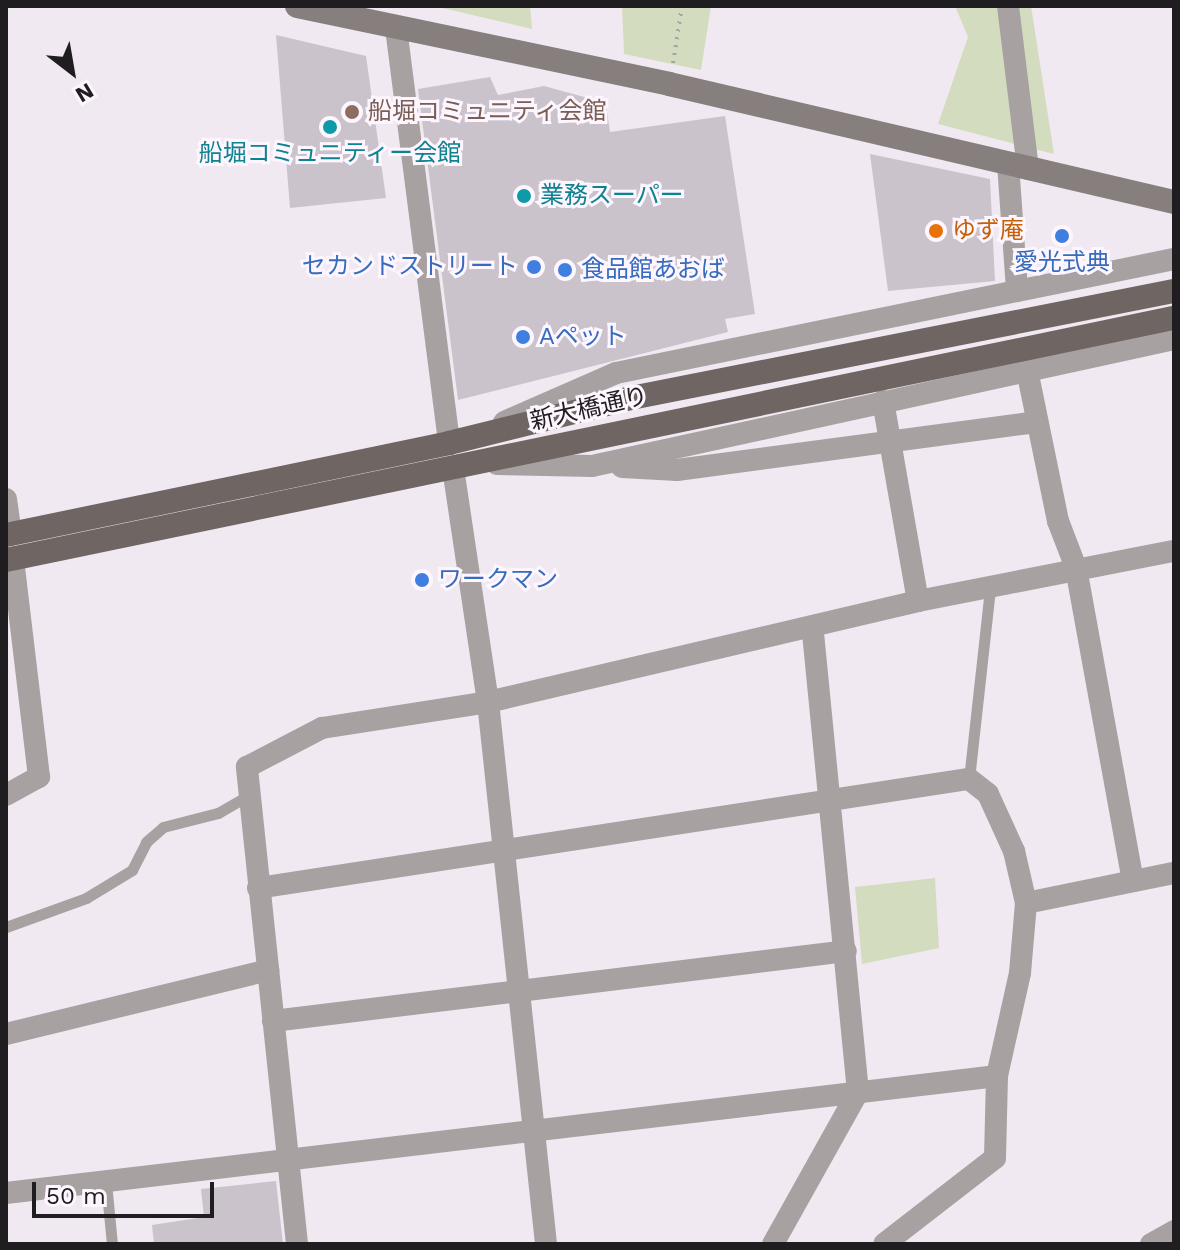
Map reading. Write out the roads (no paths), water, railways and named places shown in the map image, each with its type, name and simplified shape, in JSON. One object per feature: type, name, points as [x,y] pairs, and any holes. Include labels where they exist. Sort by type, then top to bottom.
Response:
[{"type":"main road","name":"新大橋通り","points":[[9,547],[631,398],[1174,291]]},
{"type":"main road","name":"新大橋通り","points":[[9,547],[464,466],[638,425],[1174,318]]},
{"type":"street","points":[[297,6],[669,84],[1174,202]]},
{"type":"street","points":[[1008,6],[1018,166],[1017,291]]},
{"type":"street","points":[[396,28],[458,441],[616,373],[1174,259]]},
{"type":"street","points":[[592,466],[1174,339]]},
{"type":"street","points":[[1027,370],[1058,521],[1076,568],[1133,881]]},
{"type":"street","points":[[883,401],[918,601]]},
{"type":"street","points":[[546,1244],[464,466],[592,466],[677,470],[1037,422]]},
{"type":"street","points":[[6,499],[9,547],[39,777],[6,795]]},
{"type":"street","points":[[297,1244],[247,767],[322,728],[488,702],[918,601],[990,590],[1076,568],[1174,551]]},
{"type":"street","points":[[773,1244],[858,1092],[812,627]]},
{"type":"street","points":[[258,888],[969,779],[988,794],[1014,851],[1026,903],[1020,973],[997,1076],[995,1158],[884,1244]]},
{"type":"street","points":[[1026,903],[1174,873]]},
{"type":"street","points":[[273,1021],[846,951]]},
{"type":"street","points":[[6,1034],[268,970]]},
{"type":"street","points":[[6,1193],[997,1076]]},
{"type":"street","points":[[1151,1244],[1174,1231]]},
{"type":"lane","points":[[969,779],[990,590]]},
{"type":"lane","points":[[6,927],[86,898],[132,870],[146,842],[163,827],[218,813],[248,796]]},
{"type":"lane","points":[[106,1182],[112,1244]]},
{"type":"place","name":"船堀コミュニティ会館","points":[[352,112]]},
{"type":"place","name":"船堀コミュニティー会館","points":[[330,127]]},
{"type":"place","name":"業務スーパー","points":[[524,196]]},
{"type":"place","name":"ゆず庵","points":[[936,231]]},
{"type":"place","name":"愛光式典","points":[[1062,236]]},
{"type":"place","name":"セカンドストリート","points":[[534,267]]},
{"type":"place","name":"食品館あおば","points":[[565,270]]},
{"type":"place","name":"Aペット","points":[[523,337]]},
{"type":"place","name":"ワークマン","points":[[422,580]]}]
